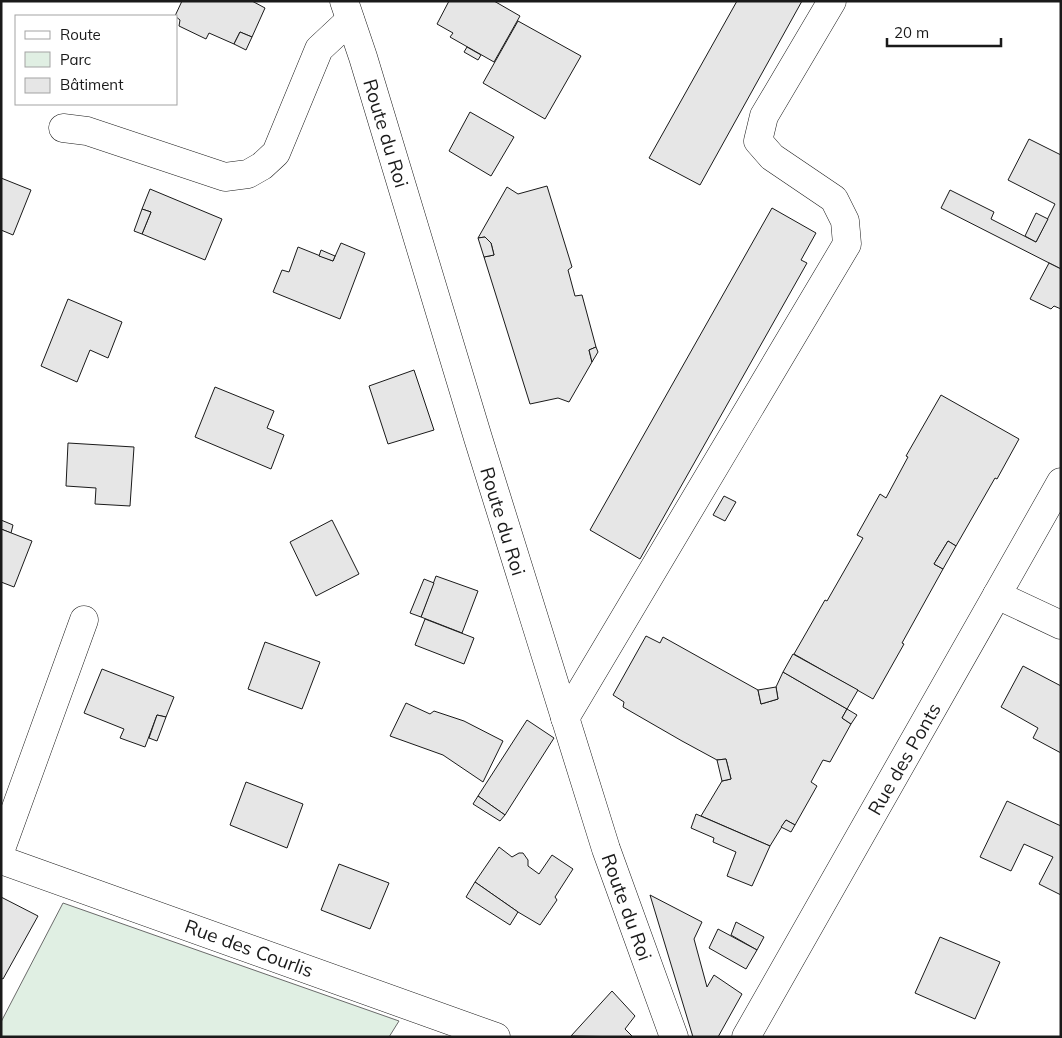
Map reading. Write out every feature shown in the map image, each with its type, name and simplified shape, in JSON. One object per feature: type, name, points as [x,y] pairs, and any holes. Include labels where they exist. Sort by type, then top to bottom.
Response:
[{"type":"street","points":[[565,718],[847,244],[845,220],[834,199],[772,157],[758,140],[764,116],[832,1]]},
{"type":"street","points":[[64,128],[87,131],[226,177],[248,174],[262,166],[276,153],[319,49],[347,10]]},
{"type":"street","name":"Route du Roi","points":[[347,10],[606,849],[674,1037]]},
{"type":"street","name":"Rue des Ponts","points":[[746,1037],[1061,482]]},
{"type":"street","points":[[997,595],[1061,625]]},
{"type":"street","points":[[1,849],[84,620]]},
{"type":"street","name":"Rue des Courlis","points":[[1,860],[496,1037]]},
{"type":"green space","points":[[63,903],[399,1021],[389,1037],[1,1037],[1,1022]]},
{"type":"building","points":[[182,1],[252,1],[265,8],[252,37],[240,32],[234,44],[209,33],[206,39],[179,26],[180,20],[178,15],[175,15]]},
{"type":"building","points":[[449,1],[494,1],[520,16],[494,62],[450,37],[453,33],[437,24]]},
{"type":"building","points":[[737,1],[802,1],[700,185],[649,158]]},
{"type":"building","points":[[518,21],[581,56],[545,119],[483,83]]},
{"type":"building","points":[[240,32],[252,37],[246,50],[234,44]]},
{"type":"building","points":[[467,47],[481,55],[478,60],[464,52]]},
{"type":"building","points":[[470,112],[514,137],[491,176],[449,151]]},
{"type":"building","points":[[1029,139],[1061,155],[1061,269],[941,208],[950,190],[994,212],[991,219],[1036,242],[1055,204],[1008,180]]},
{"type":"building","points":[[1,178],[31,190],[13,235],[1,230]]},
{"type":"building","points":[[547,186],[572,267],[568,270],[575,296],[582,295],[596,347],[589,350],[592,362],[569,402],[558,398],[530,404],[484,257],[494,255],[491,243],[485,237],[478,238],[507,187],[518,194]]},
{"type":"building","points":[[150,189],[222,219],[205,260],[142,234],[151,212],[142,209]]},
{"type":"building","points":[[772,208],[816,233],[801,260],[807,263],[640,559],[590,530]]},
{"type":"building","points":[[142,209],[151,212],[142,234],[134,231]]},
{"type":"building","points":[[1036,213],[1048,219],[1036,242],[1025,236]]},
{"type":"building","points":[[485,237],[491,243],[494,255],[484,257],[478,238]]},
{"type":"building","points":[[341,243],[365,253],[340,319],[273,292],[282,270],[289,272],[298,247],[333,261]]},
{"type":"building","points":[[321,250],[335,256],[333,261],[319,256]]},
{"type":"building","points":[[1049,263],[1061,269],[1061,309],[1054,306],[1051,309],[1030,299]]},
{"type":"building","points":[[68,299],[122,322],[108,358],[90,350],[77,382],[41,366]]},
{"type":"building","points":[[596,347],[598,352],[592,362],[589,350]]},
{"type":"building","points":[[414,370],[434,430],[388,444],[369,386]]},
{"type":"building","points":[[215,387],[274,411],[267,428],[284,435],[271,469],[195,437]]},
{"type":"building","points":[[941,395],[1019,439],[956,546],[948,541],[934,564],[943,569],[873,699],[794,654],[863,538],[857,535],[880,494],[886,498],[908,457],[906,456]]},
{"type":"building","points":[[68,443],[134,447],[130,506],[95,504],[96,488],[66,486]]},
{"type":"building","points":[[724,496],[736,502],[725,521],[713,515]]},
{"type":"building","points":[[1,520],[13,525],[11,533],[1,529]]},
{"type":"building","points":[[332,520],[359,574],[316,596],[290,542]]},
{"type":"building","points":[[1,529],[32,541],[14,587],[1,582]]},
{"type":"building","points":[[948,541],[956,546],[943,569],[934,564]]},
{"type":"building","points":[[436,576],[478,591],[462,633],[421,617]]},
{"type":"building","points":[[424,579],[434,583],[421,617],[410,613]]},
{"type":"building","points":[[425,619],[474,638],[464,664],[415,645]]},
{"type":"building","points":[[646,636],[660,643],[663,637],[758,690],[761,704],[778,699],[776,687],[783,672],[847,709],[842,718],[851,724],[830,762],[823,760],[811,782],[817,786],[795,825],[786,820],[770,846],[701,816],[722,781],[731,779],[726,759],[717,760],[682,741],[623,707],[624,702],[613,695]]},
{"type":"building","points":[[265,642],[320,662],[302,709],[248,689]]},
{"type":"building","points":[[793,654],[858,690],[847,709],[783,672]]},
{"type":"building","points":[[1023,666],[1061,686],[1061,753],[1033,738],[1038,728],[1001,707]]},
{"type":"building","points":[[102,669],[174,697],[166,717],[157,715],[145,747],[120,738],[124,729],[84,713]]},
{"type":"building","points":[[776,687],[778,699],[761,704],[758,690]]},
{"type":"building","points":[[406,703],[430,714],[434,711],[464,721],[503,741],[483,782],[443,755],[390,736]]},
{"type":"building","points":[[847,709],[857,715],[851,724],[842,718]]},
{"type":"building","points":[[157,715],[166,717],[157,741],[149,738]]},
{"type":"building","points":[[527,720],[554,738],[505,815],[478,796]]},
{"type":"building","points":[[726,759],[731,779],[722,781],[717,760]]},
{"type":"building","points":[[246,782],[303,804],[287,848],[230,825]]},
{"type":"building","points":[[478,796],[505,815],[500,821],[473,804]]},
{"type":"building","points":[[1007,801],[1061,826],[1061,895],[1039,884],[1053,857],[1024,844],[1011,871],[980,857]]},
{"type":"building","points":[[696,814],[770,846],[752,886],[727,876],[736,852],[713,842],[714,838],[691,828]]},
{"type":"building","points":[[786,820],[795,825],[791,832],[781,827]]},
{"type":"building","points":[[499,847],[512,857],[523,853],[528,860],[528,866],[539,874],[552,855],[573,869],[555,897],[557,900],[540,925],[475,882]]},
{"type":"building","points":[[339,864],[389,883],[370,929],[321,910]]},
{"type":"building","points":[[475,882],[518,912],[510,925],[466,897]]},
{"type":"building","points":[[650,895],[702,922],[694,939],[707,987],[714,975],[742,994],[718,1037],[693,1037]]},
{"type":"building","points":[[1,897],[38,916],[3,979],[1,978]]},
{"type":"building","points":[[736,922],[764,937],[757,950],[731,935]]},
{"type":"building","points":[[718,929],[757,950],[746,969],[709,948]]},
{"type":"building","points":[[940,937],[1000,962],[975,1019],[915,993]]},
{"type":"building","points":[[612,991],[635,1016],[625,1029],[633,1037],[571,1036]]}]
